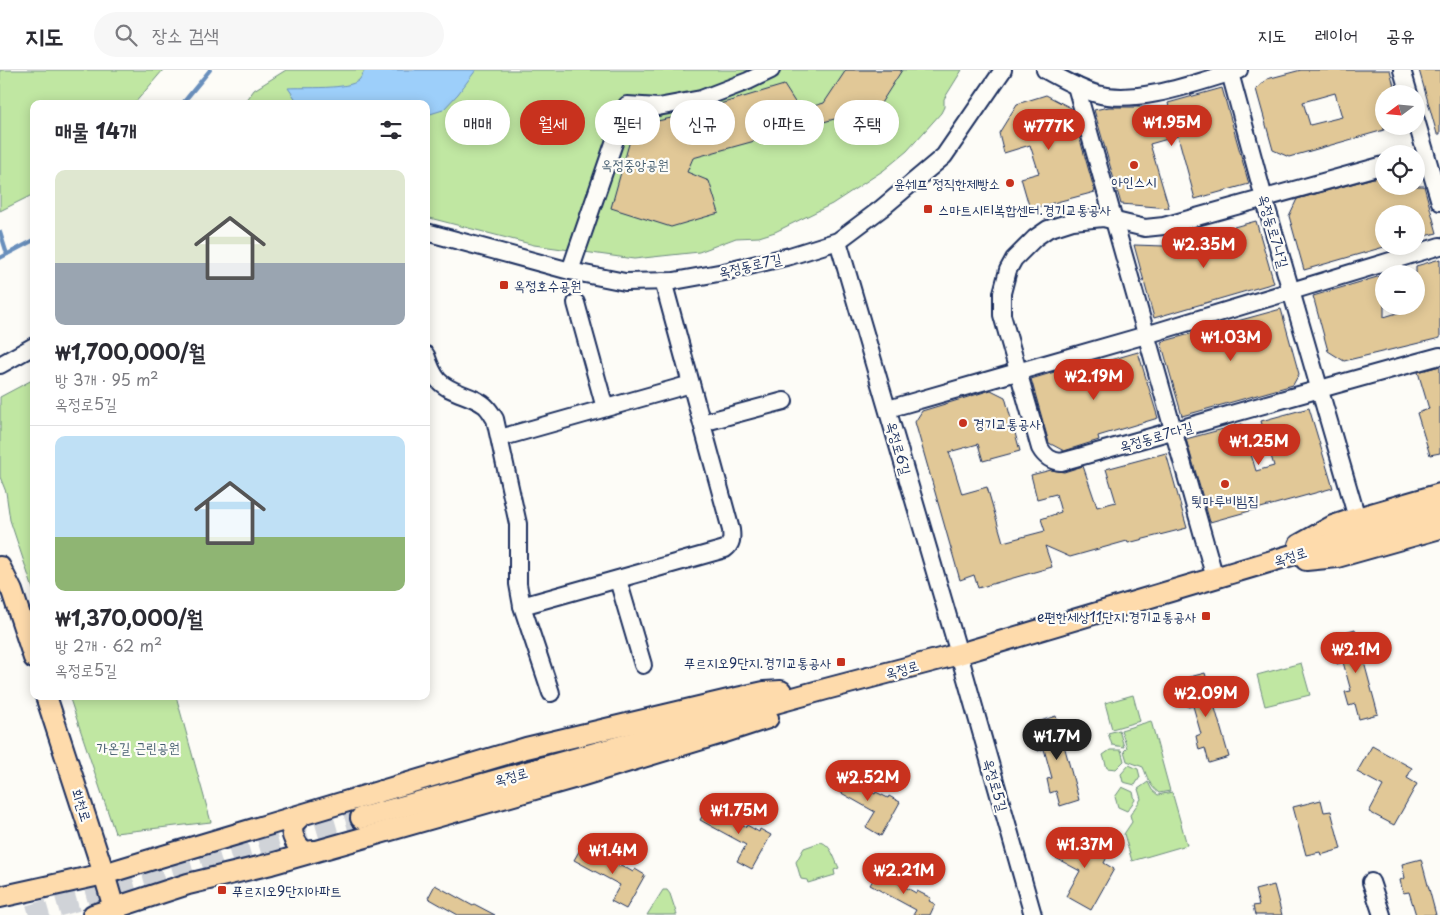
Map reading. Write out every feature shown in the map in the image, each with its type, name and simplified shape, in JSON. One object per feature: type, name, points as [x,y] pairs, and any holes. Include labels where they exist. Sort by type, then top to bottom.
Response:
[{"type":"main road","points":[[1272,562],[1322,531],[1357,518],[1440,494]]},
{"type":"main road","name":"옥정로","points":[[361,818],[959,654],[1440,511]]},
{"type":"main road","points":[[1272,562],[1337,557],[1440,528]]},
{"type":"main road","points":[[0,567],[12,591],[30,646]]},
{"type":"main road","points":[[0,897],[104,874],[526,748],[764,692],[826,689]]},
{"type":"main road","points":[[93,915],[115,912],[188,884],[271,864],[577,777],[722,733],[788,710],[826,689]]},
{"type":"main road","name":"회천로","points":[[47,700],[115,912]]},
{"type":"main road","points":[[300,816],[292,828],[294,840],[306,852],[314,851]]},
{"type":"street","points":[[570,271],[627,105],[658,107],[701,99],[771,70]]},
{"type":"street","name":"옥정동로7길","points":[[430,233],[570,271],[626,282],[674,281],[724,272],[790,256],[838,241],[882,208],[944,156],[1003,70]]},
{"type":"street","points":[[1045,70],[1076,86],[1098,94],[1126,98],[1159,93],[1234,71]]},
{"type":"street","points":[[1402,70],[1406,85]]},
{"type":"street","name":"옥정동로7나길","points":[[1234,71],[1264,198],[1357,518]]},
{"type":"street","points":[[1076,86],[1215,578]]},
{"type":"street","points":[[1421,135],[1440,202]]},
{"type":"street","name":"옥정동로7다길","points":[[1375,167],[1155,228],[1146,228],[1103,218],[1073,221],[1057,225],[1035,238],[1014,259],[1008,270],[1002,293],[1002,315],[1040,448],[1049,459],[1061,462],[1440,356]]},
{"type":"street","name":"옥정로6길","points":[[838,241],[959,654]]},
{"type":"street","points":[[888,408],[1146,335],[1440,246]]},
{"type":"street","points":[[522,606],[724,549],[731,542],[731,530],[663,281]]},
{"type":"street","points":[[576,303],[605,408]]},
{"type":"street","points":[[0,365],[30,348]]},
{"type":"street","points":[[430,366],[438,380],[446,387],[482,403],[495,419],[518,524],[518,584],[522,606],[551,693]]},
{"type":"street","points":[[500,438],[691,384]]},
{"type":"street","points":[[702,423],[784,401]]},
{"type":"street","points":[[618,580],[643,665]]},
{"type":"street","name":"옥정로5길","points":[[959,654],[1033,915]]},
{"type":"street","points":[[1372,882],[1382,915]]},
{"type":"green space","points":[[0,70],[163,70],[137,100],[30,100],[30,196],[0,211]]},
{"type":"green space","name":"옥정중앙공원","points":[[286,70],[962,70],[944,99],[944,107],[941,113],[907,151],[884,170],[832,204],[775,232],[759,237],[736,238],[699,252],[634,259],[534,245],[430,218],[430,100],[247,100],[254,90]]},
{"type":"green space","points":[[30,381],[30,580],[10,520],[6,492],[0,477],[0,397]]},
{"type":"green space","points":[[1301,663],[1310,695],[1265,706],[1257,675]]},
{"type":"green space","points":[[1133,695],[1140,721],[1112,729],[1105,703]]},
{"type":"green space","name":"가온길 근린공원","points":[[70,700],[177,700],[211,822],[115,833]]},
{"type":"green space","points":[[1151,721],[1170,791],[1159,793],[1156,791],[1143,767],[1127,761],[1124,751],[1127,748],[1121,730]]},
{"type":"green space","points":[[1119,730],[1124,747],[1112,745],[1108,733]]},
{"type":"green space","points":[[1110,750],[1121,750],[1124,761],[1116,769],[1107,768],[1103,755]]},
{"type":"green space","points":[[1129,765],[1138,769],[1140,777],[1135,785],[1123,782],[1121,774]]},
{"type":"green space","points":[[1148,782],[1152,790],[1158,795],[1172,792],[1187,845],[1132,861],[1124,834],[1132,822],[1130,815],[1141,799],[1138,789]]},
{"type":"green space","points":[[1122,787],[1133,792],[1135,800],[1127,811],[1118,807],[1115,797]]},
{"type":"green space","points":[[821,842],[830,849],[839,868],[834,870],[835,875],[808,883],[807,880],[801,879],[796,862],[804,848]]},
{"type":"green space","points":[[663,890],[667,890],[670,894],[677,915],[647,915]]},
{"type":"water","points":[[365,70],[476,70],[452,100],[445,100],[445,108],[443,110],[430,114],[430,100],[296,100],[288,88],[325,87],[354,83],[359,80]]},
{"type":"building","points":[[846,70],[902,70],[883,100],[834,100],[834,119],[824,122],[824,103]]},
{"type":"building","points":[[1301,70],[1390,70],[1394,85],[1375,85],[1375,133],[1289,157],[1273,150],[1256,89],[1267,79]],"holes":[[[1335,93],[1342,117],[1310,125],[1303,102]]]},
{"type":"building","points":[[1419,70],[1440,70],[1440,134],[1437,134],[1425,91],[1425,85],[1423,85]]},
{"type":"building","points":[[784,85],[794,100],[745,100],[745,144],[693,158],[687,172],[709,181],[719,213],[671,227],[611,208],[629,145],[660,145],[660,120],[670,118],[670,145],[735,145],[735,100],[733,100]]},
{"type":"building","points":[[1222,88],[1249,184],[1195,199],[1178,136],[1150,144],[1169,208],[1121,204],[1094,110],[1109,107],[1169,107],[1168,103]]},
{"type":"building","points":[[1046,95],[1071,108],[1095,192],[1030,209],[1021,178],[1039,173],[1030,145],[1004,153],[999,133],[1017,104]]},
{"type":"building","points":[[1375,177],[1375,195],[1425,195],[1425,190],[1437,233],[1425,236],[1425,205],[1375,205],[1375,250],[1304,270],[1289,216],[1297,199]]},
{"type":"building","points":[[1256,221],[1274,283],[1154,318],[1134,245],[1164,246]]},
{"type":"building","points":[[1440,259],[1440,338],[1344,361],[1328,351],[1313,296],[1375,278],[1375,315],[1384,315],[1384,317],[1391,315],[1425,315],[1425,265],[1419,265]]},
{"type":"building","points":[[1281,309],[1299,374],[1293,385],[1182,416],[1161,342]]},
{"type":"building","points":[[1138,352],[1158,418],[1098,436],[1099,440],[1064,451],[1049,443],[1031,379],[1078,365],[1079,369]]},
{"type":"building","points":[[1440,366],[1440,453],[1430,455],[1417,413],[1429,409],[1418,372]]},
{"type":"building","points":[[991,390],[1005,397],[1020,451],[983,461],[978,444],[949,452],[962,494],[987,487],[1003,542],[1045,531],[1041,519],[1061,512],[1056,494],[1037,499],[1031,475],[1051,470],[1064,472],[1083,466],[1097,507],[1116,502],[1106,469],[1166,453],[1187,528],[1128,543],[1127,541],[1070,557],[1045,546],[1052,567],[978,588],[974,575],[960,580],[915,422],[922,411]]},
{"type":"building","points":[[1309,408],[1333,488],[1210,522],[1186,439],[1242,424],[1256,471],[1274,466],[1261,421]]},
{"type":"building","points":[[1355,629],[1378,714],[1359,719],[1355,704],[1349,706],[1345,692],[1351,691],[1343,662],[1337,664],[1334,650],[1339,649],[1335,635]]},
{"type":"building","points":[[1205,673],[1229,757],[1209,763],[1205,748],[1199,750],[1196,736],[1201,734],[1193,706],[1188,707],[1184,694],[1190,692],[1186,678]]},
{"type":"building","points":[[1056,716],[1079,800],[1060,806],[1056,791],[1050,793],[1047,779],[1052,778],[1044,749],[1038,751],[1035,737],[1041,736],[1037,722]]},
{"type":"building","points":[[1372,746],[1412,768],[1407,778],[1417,784],[1394,825],[1369,812],[1383,786],[1357,772]]},
{"type":"building","points":[[837,773],[875,794],[876,792],[888,798],[889,796],[900,802],[881,836],[866,827],[875,812],[829,786]]},
{"type":"building","points":[[1321,800],[1324,812],[1331,811],[1341,849],[1321,855],[1320,852],[1306,855],[1293,807]]},
{"type":"building","points":[[708,806],[746,827],[747,825],[759,832],[760,829],[771,835],[752,869],[737,861],[746,845],[700,820]]},
{"type":"building","points":[[1068,831],[1109,853],[1104,863],[1114,869],[1091,910],[1066,896],[1080,871],[1054,857]]},
{"type":"building","points":[[582,846],[620,867],[621,865],[633,872],[635,869],[645,875],[626,909],[611,901],[620,885],[574,860]]},
{"type":"building","points":[[1421,859],[1436,915],[1416,915],[1409,892],[1403,893],[1400,880],[1405,878],[1402,864]]},
{"type":"building","points":[[878,872],[916,893],[917,891],[931,898],[929,901],[935,904],[930,915],[913,915],[916,910],[870,885]]},
{"type":"building","points":[[435,885],[473,906],[474,904],[495,915],[458,915],[428,898]]},
{"type":"building","points":[[1274,885],[1282,915],[1255,915],[1253,906],[1259,905],[1255,890]]},
{"type":"waterway","points":[[185,100],[210,70]]},
{"type":"waterway","points":[[0,232],[7,254]]},
{"type":"waterway","points":[[0,258],[30,242]]},
{"type":"tunnel","points":[[29,915],[361,818]]},
{"type":"place","name":"아인스시","points":[[1134,165]]},
{"type":"place","name":"윤쉐프 정직한제빵소","points":[[1010,183]]},
{"type":"place","name":"스마트시티복합센터.경기교통공사","points":[[928,209]]},
{"type":"place","name":"옥정호수공원","points":[[504,285]]},
{"type":"place","name":"경기교통공사","points":[[963,423]]},
{"type":"place","name":"툇마루비빔집","points":[[1225,484]]},
{"type":"place","name":"e편한세상11단지.경기교통공사","points":[[1206,616]]},
{"type":"place","name":"푸르지오9단지.경기교통공사","points":[[841,662]]},
{"type":"place","name":"푸르지오9단지아파트","points":[[222,890]]}]
